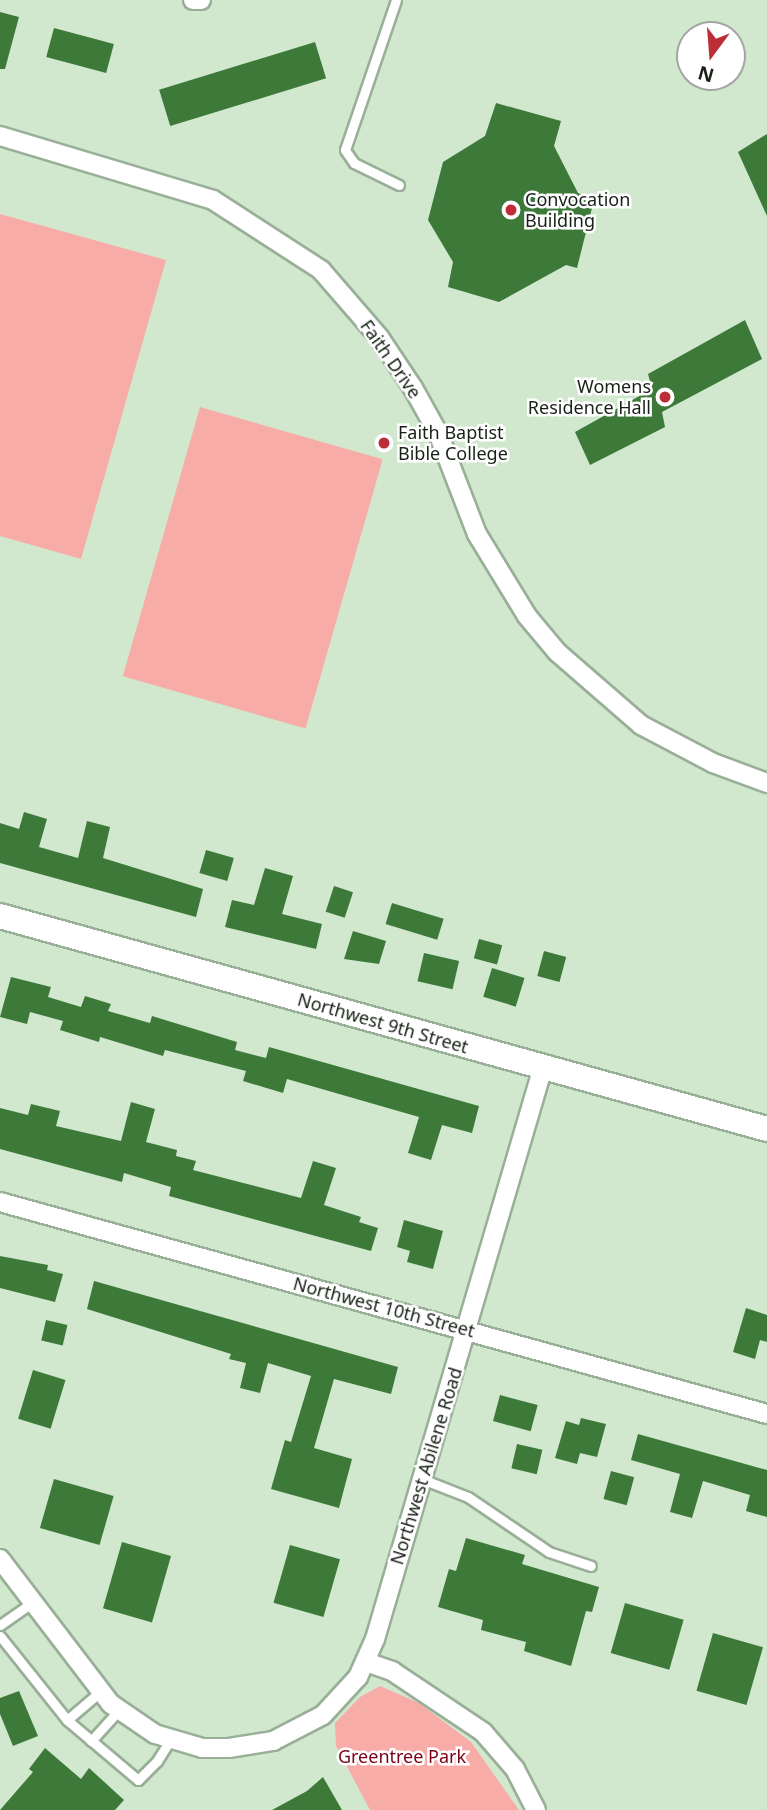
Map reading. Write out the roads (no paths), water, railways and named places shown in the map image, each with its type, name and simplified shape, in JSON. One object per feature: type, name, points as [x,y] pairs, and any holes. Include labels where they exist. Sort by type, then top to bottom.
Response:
[{"type":"street","name":"Faith Drive","points":[[0,136],[213,200],[321,270],[379,337],[413,388],[438,433],[482,545],[527,616],[557,652],[641,725],[713,764],[767,783]]},
{"type":"street","name":"Northwest 9th Street","points":[[0,916],[767,1129]]},
{"type":"street","name":"Northwest Abilene Road","points":[[366,1662],[467,1330],[543,1067]]},
{"type":"street","name":"Northwest 10th Street","points":[[0,1202],[767,1414]]},
{"type":"street","points":[[2,1566],[119,1710],[170,1740],[202,1748],[229,1748],[286,1736],[329,1709],[366,1662],[392,1671],[483,1732],[515,1769],[536,1810]]},
{"type":"lane","points":[[396,0],[345,150],[354,163],[399,185]]},
{"type":"lane","points":[[422,1479],[468,1497],[550,1552],[591,1566]]},
{"type":"lane","points":[[0,1625],[33,1602]]},
{"type":"lane","points":[[0,1636],[67,1720],[138,1780],[157,1761],[170,1740]]},
{"type":"lane","points":[[67,1720],[101,1691]]},
{"type":"lane","points":[[91,1741],[119,1710]]},
{"type":"place","name":"Convocation Building","points":[[511,210]]},
{"type":"place","name":"Womens Residence Hall","points":[[665,397]]},
{"type":"place","name":"Faith Baptist Bible College","points":[[384,443]]},
{"type":"park label","name":"Greentree Park","points":[[402,1756]]}]
